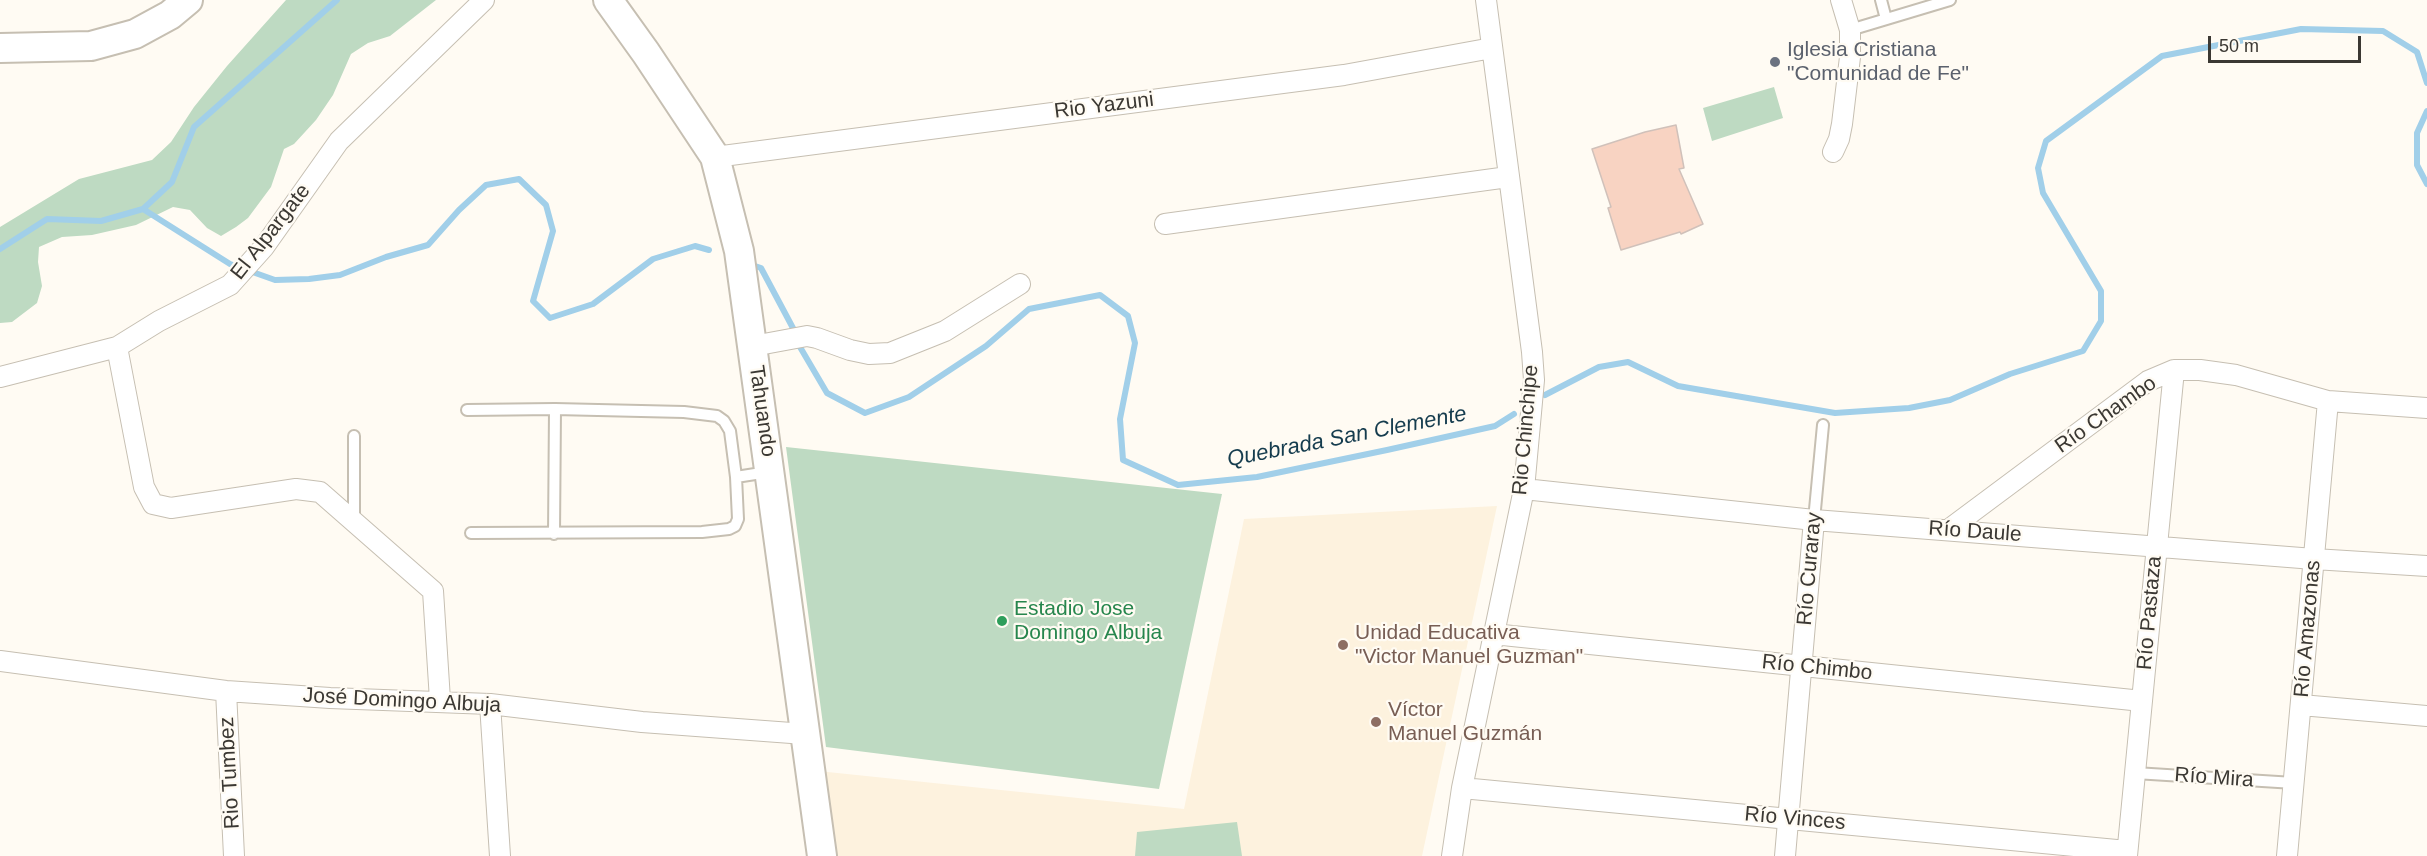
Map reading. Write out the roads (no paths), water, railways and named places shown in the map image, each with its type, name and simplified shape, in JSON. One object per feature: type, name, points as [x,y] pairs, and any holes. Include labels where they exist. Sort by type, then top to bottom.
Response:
[{"type":"street","points":[[0,48],[91,46],[135,34],[170,15],[189,0]]},
{"type":"street","name":"El Alpargate","points":[[0,377],[117,347],[159,321],[230,285],[264,247],[339,141],[484,0]]},
{"type":"street","name":"Tahuando","points":[[608,0],[715,157],[740,251],[822,856]]},
{"type":"street","name":"Rio Chinchipe","points":[[1452,856],[1462,788],[1524,489],[1534,380],[1486,0]]},
{"type":"street","points":[[1833,152],[1842,124],[1850,57],[1850,30],[1841,0]]},
{"type":"street","name":"Rio Yazuni","points":[[715,157],[1344,75],[1492,48]]},
{"type":"street","points":[[1165,224],[1508,177]]},
{"type":"street","points":[[753,346],[807,336],[869,354],[890,352],[945,331],[1020,284]]},
{"type":"street","points":[[117,347],[144,487],[153,504],[171,508],[296,489],[320,492],[433,591],[440,700]]},
{"type":"street","name":"Río Chambo","points":[[1948,530],[2148,381],[2174,370],[2200,370],[2236,375],[2328,401],[2427,408]]},
{"type":"street","name":"Río Pastaza","points":[[2127,853],[2174,370]]},
{"type":"street","name":"Río Amazonas","points":[[2287,856],[2328,401]]},
{"type":"street","name":"Río Daule","points":[[1524,489],[1814,520],[2314,560],[2427,566]]},
{"type":"street","name":"Río Curaray","points":[[1785,856],[1814,520]]},
{"type":"street","name":"Río Chimbo","points":[[1493,634],[2142,701]]},
{"type":"street","name":"José Domingo Albuja","points":[[0,661],[226,691],[330,698],[440,700],[642,722],[805,734]]},
{"type":"street","name":"Rio Tumbez","points":[[226,691],[234,856]]},
{"type":"street","points":[[490,704],[500,856]]},
{"type":"street","points":[[2301,705],[2427,716]]},
{"type":"street","name":"Río Vinces","points":[[1462,788],[1788,818],[2127,853]]},
{"type":"lane","points":[[1881,0],[1886,19]]},
{"type":"lane","points":[[1850,30],[1937,2],[1950,0]]},
{"type":"lane","points":[[554,534],[555,409]]},
{"type":"lane","points":[[467,410],[555,409],[684,412],[717,416],[724,421],[730,431],[736,477],[738,519],[735,526],[729,529],[702,532],[471,533]]},
{"type":"lane","name":"Río Curaray","points":[[1814,520],[1822,424]]},
{"type":"lane","points":[[354,436],[354,522]]},
{"type":"lane","points":[[736,477],[770,472]]},
{"type":"lane","name":"Río Mira","points":[[2135,773],[2294,783]]},
{"type":"waterway","points":[[0,249],[47,219],[101,221],[143,209],[172,182],[194,127],[337,0]]},
{"type":"waterway","name":"Quebrada San Clemente","points":[[1545,395],[1599,367],[1628,362],[1678,386],[1835,413],[1909,408],[1950,400],[2010,374],[2083,351],[2101,321],[2101,291],[2043,193],[2038,168],[2046,141],[2162,56],[2301,29],[2383,31],[2417,52],[2427,83]]},
{"type":"waterway","name":"Quebrada San Clemente","points":[[2427,111],[2417,133],[2417,165],[2427,184]]},
{"type":"waterway","name":"Quebrada San Clemente","points":[[143,209],[230,264],[275,280],[309,279],[340,275],[386,257],[428,245],[459,210],[486,185],[519,179],[546,205],[553,231],[533,301],[550,318],[593,304],[653,259],[695,246],[709,250]]},
{"type":"waterway","name":"Quebrada San Clemente","points":[[755,266],[761,268],[794,330]]},
{"type":"waterway","name":"Quebrada San Clemente","points":[[800,347],[827,393],[865,413],[909,397],[986,346],[1029,309],[1100,295],[1128,316],[1135,343],[1120,419],[1123,460],[1178,485],[1257,477],[1387,450],[1495,426],[1514,414]]},
{"type":"place","name":"Iglesia Cristiana \"Comunidad de Fe\"","points":[[1775,62]]},
{"type":"place","name":"Estadio Jose Domingo Albuja","points":[[1002,621]]},
{"type":"place","name":"Unidad Educativa \"Victor Manuel Guzman\"","points":[[1343,645]]},
{"type":"place","name":"Víctor Manuel Guzmán","points":[[1376,722]]}]
